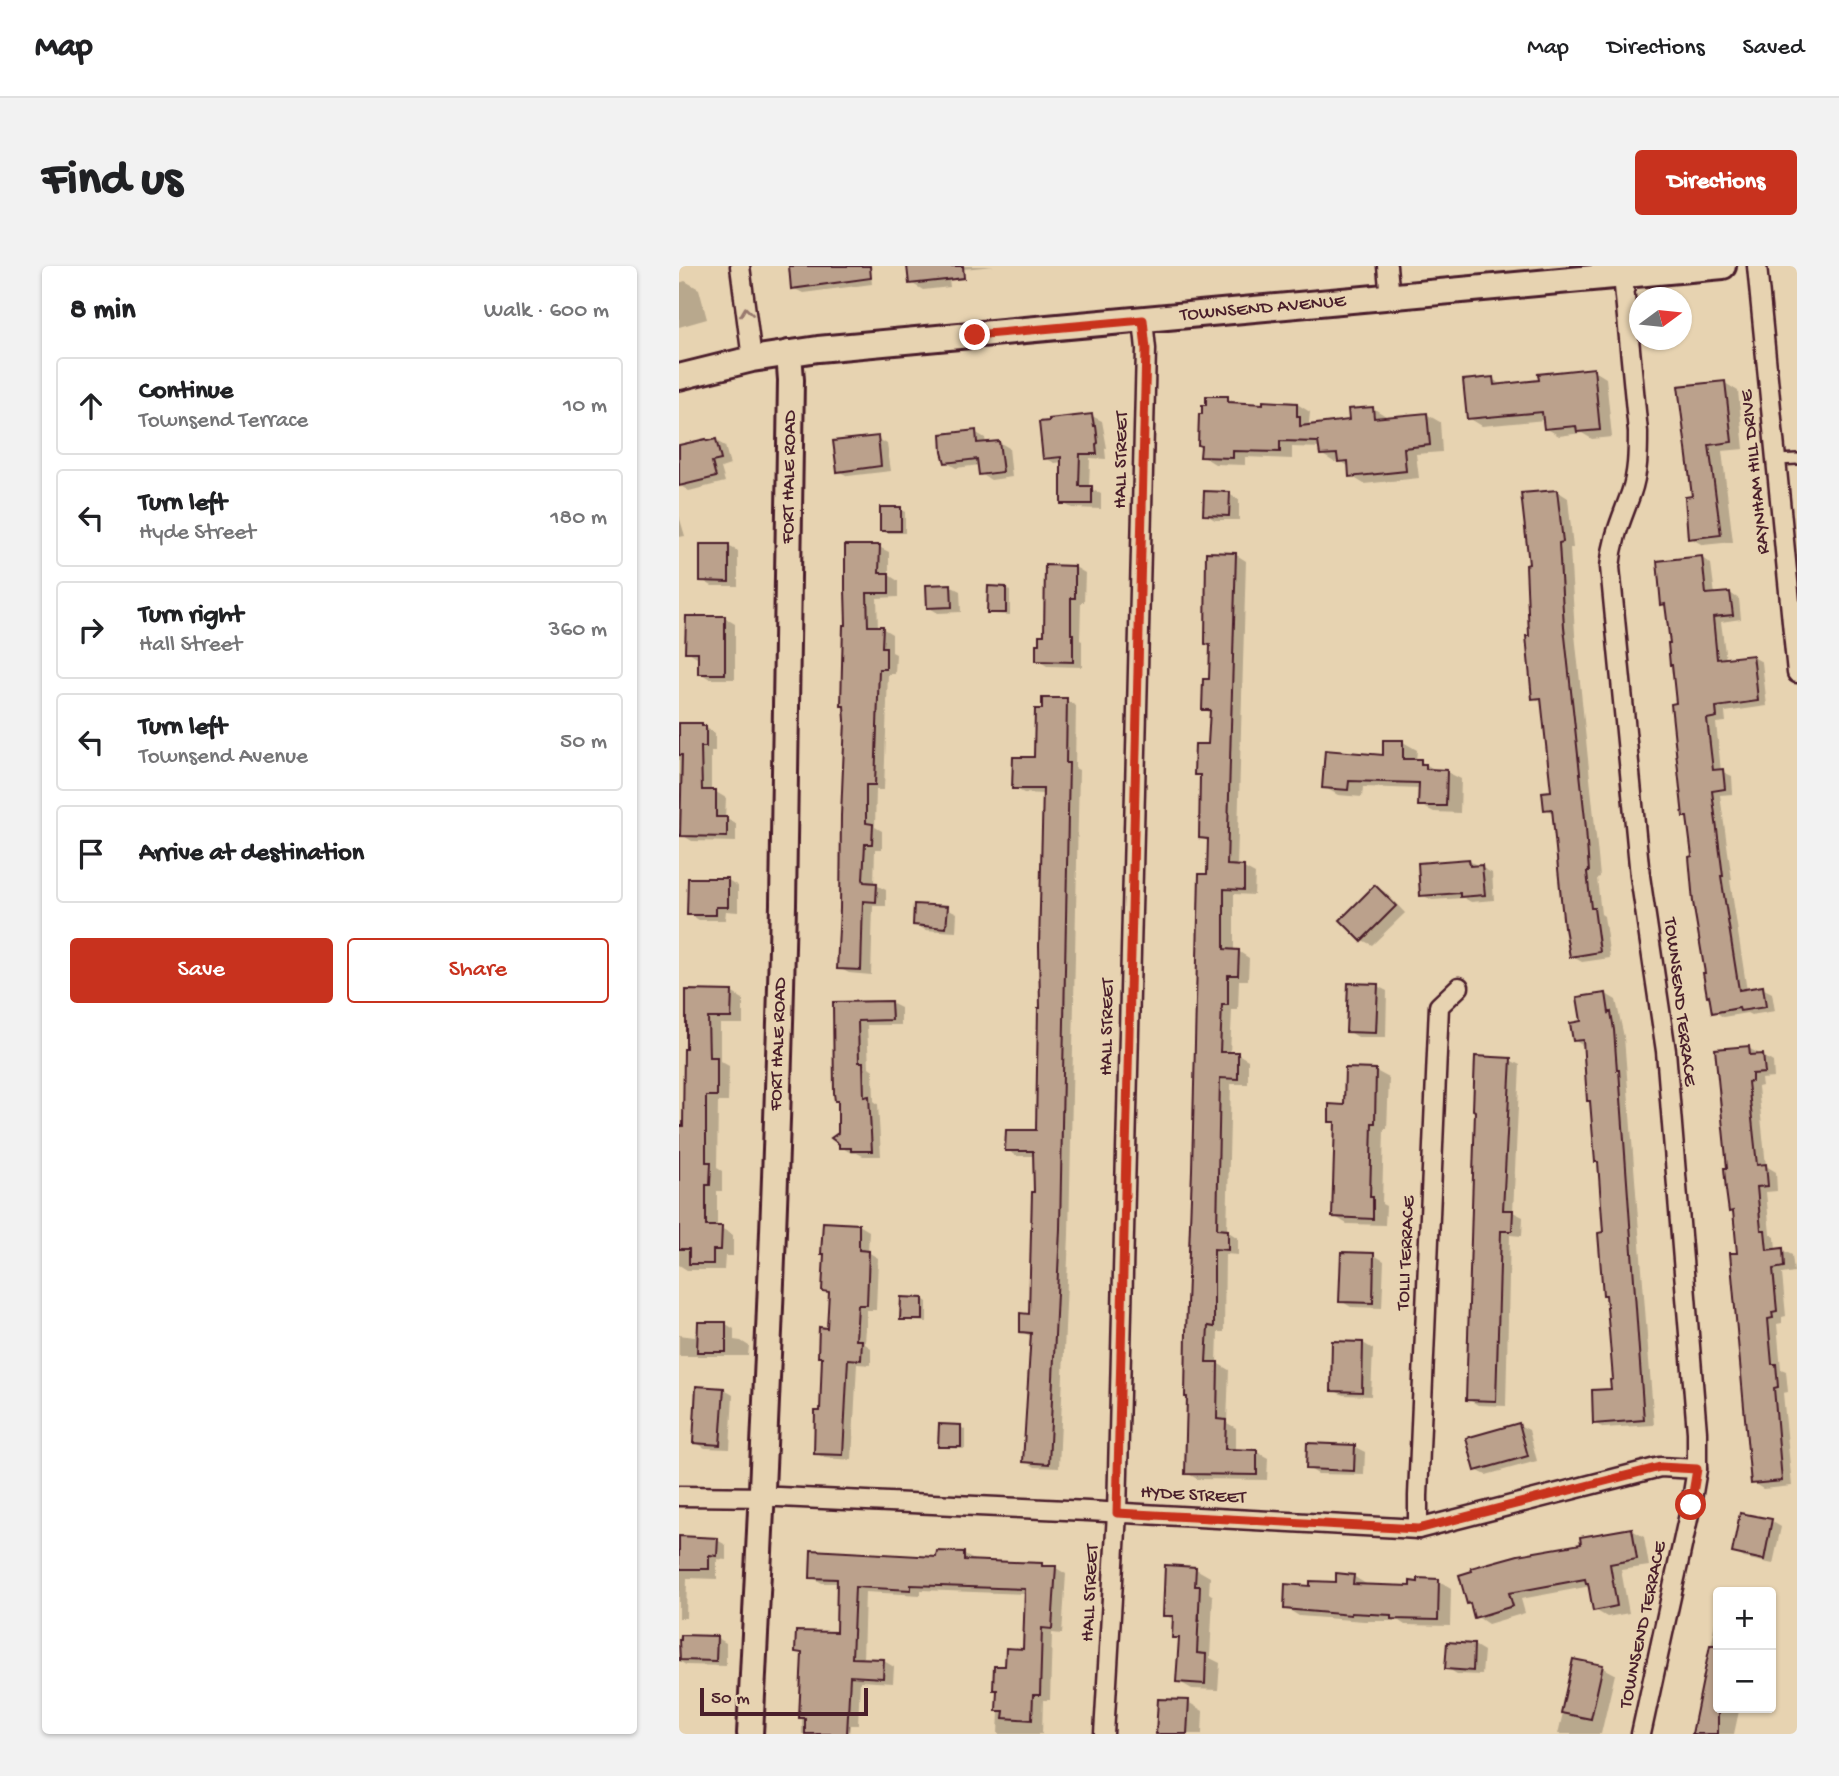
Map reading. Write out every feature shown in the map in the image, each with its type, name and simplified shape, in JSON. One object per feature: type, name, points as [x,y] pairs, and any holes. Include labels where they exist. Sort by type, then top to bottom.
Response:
[{"type":"street","points":[[740,266],[752,359]]},
{"type":"street","points":[[1387,266],[1390,298]]},
{"type":"street","name":"TOWNSEND AVENUE","points":[[679,377],[789,353],[1723,266]]},
{"type":"street","name":"RAYNHAM HILL DRIVE","points":[[1757,266],[1797,673]]},
{"type":"street","name":"TOWNSEND TERRACE","points":[[1623,275],[1638,456],[1632,492],[1613,544],[1610,567],[1640,876],[1666,1051],[1697,1432],[1697,1469],[1689,1518],[1641,1734]]},
{"type":"street","name":"HALL STREET","points":[[1104,1734],[1117,1513],[1146,349],[1143,320]]},
{"type":"street","name":"FORT HALE ROAD","points":[[750,1734],[778,1100],[791,380],[789,353]]},
{"type":"street","name":"TOLLI TERRACE","points":[[1418,1529],[1417,1496],[1439,1006],[1459,986]]},
{"type":"street","name":"HYDE STREET","points":[[679,1496],[762,1497],[1418,1529],[1660,1467],[1697,1469]]},
{"type":"lane","points":[[1777,460],[1797,459]]},
{"type":"building","points":[[789,266],[870,266],[871,278],[791,289]]},
{"type":"building","points":[[907,266],[963,266],[964,278],[909,284]]},
{"type":"building","points":[[1594,368],[1600,430],[1577,432],[1576,426],[1544,429],[1542,412],[1467,419],[1463,380],[1493,377],[1494,385],[1539,380],[1538,374]]},
{"type":"building","points":[[1725,381],[1732,442],[1709,445],[1721,535],[1688,539],[1685,497],[1692,496],[1678,386]]},
{"type":"building","points":[[1206,396],[1228,396],[1228,402],[1297,403],[1300,426],[1349,420],[1348,409],[1373,407],[1374,418],[1427,413],[1430,445],[1404,448],[1406,471],[1349,477],[1348,461],[1338,462],[1337,454],[1320,455],[1318,442],[1280,441],[1280,452],[1233,451],[1233,458],[1200,457],[1199,414],[1202,414],[1202,405],[1206,405]]},
{"type":"building","points":[[1092,414],[1096,426],[1097,454],[1080,454],[1079,486],[1092,486],[1092,504],[1061,504],[1061,457],[1043,459],[1039,422]]},
{"type":"building","points":[[976,430],[977,443],[999,441],[1003,472],[979,475],[977,459],[945,463],[941,434]]},
{"type":"building","points":[[878,436],[881,466],[837,472],[833,441]]},
{"type":"building","points":[[716,439],[721,460],[712,462],[716,477],[679,486],[679,445]]},
{"type":"building","points":[[1557,490],[1563,542],[1559,543],[1564,627],[1586,828],[1587,872],[1600,952],[1570,957],[1564,928],[1552,809],[1544,810],[1542,792],[1551,791],[1541,698],[1532,699],[1526,636],[1529,636],[1526,565],[1529,564],[1521,493]]},
{"type":"building","points":[[1204,491],[1230,492],[1229,516],[1203,515]]},
{"type":"building","points":[[880,507],[901,507],[901,531],[880,531]]},
{"type":"building","points":[[700,544],[729,544],[729,582],[700,581]]},
{"type":"building","points":[[845,545],[880,545],[879,573],[889,573],[889,593],[867,593],[868,626],[883,626],[882,647],[886,647],[886,669],[879,669],[875,785],[866,785],[866,823],[873,824],[872,844],[865,844],[863,879],[864,882],[877,883],[876,902],[863,901],[861,970],[837,969],[845,720],[844,706],[841,706],[843,625],[846,625]]},
{"type":"building","points":[[1206,552],[1236,553],[1227,865],[1244,866],[1244,890],[1224,889],[1224,949],[1239,950],[1238,975],[1228,975],[1228,1005],[1222,1005],[1220,1052],[1238,1052],[1238,1079],[1220,1078],[1217,1229],[1228,1230],[1228,1250],[1214,1249],[1214,1327],[1208,1326],[1206,1362],[1218,1362],[1217,1419],[1226,1420],[1225,1449],[1257,1450],[1257,1475],[1185,1474],[1186,1332],[1199,874],[1207,874],[1208,839],[1199,838],[1200,775],[1194,775],[1195,744],[1208,744],[1210,710],[1202,710],[1203,679],[1209,679],[1210,645],[1205,644]]},
{"type":"building","points":[[1702,556],[1706,594],[1730,592],[1733,615],[1713,617],[1717,659],[1753,655],[1758,701],[1716,707],[1717,717],[1707,719],[1713,770],[1723,769],[1725,789],[1712,791],[1721,876],[1739,990],[1763,986],[1766,1007],[1712,1013],[1703,973],[1693,902],[1689,857],[1692,856],[1687,817],[1683,817],[1671,704],[1676,703],[1670,665],[1670,643],[1665,604],[1661,605],[1657,561]]},
{"type":"building","points":[[1045,565],[1075,566],[1075,598],[1071,598],[1073,662],[1036,661],[1036,644],[1039,644],[1039,635],[1044,635]]},
{"type":"building","points":[[951,584],[952,607],[927,608],[926,585]]},
{"type":"building","points":[[988,586],[1006,587],[1006,613],[987,613]]},
{"type":"building","points":[[686,616],[725,616],[725,674],[698,674],[698,652],[685,652]]},
{"type":"building","points":[[1042,698],[1067,698],[1066,763],[1069,763],[1060,1229],[1049,1464],[1023,1462],[1031,1333],[1020,1332],[1020,1313],[1029,1314],[1033,1151],[1005,1151],[1006,1130],[1036,1130],[1043,789],[1012,789],[1013,757],[1034,757],[1035,709],[1042,709]]},
{"type":"building","points":[[679,723],[702,723],[702,726],[706,726],[706,747],[701,747],[702,790],[716,790],[716,817],[727,817],[727,837],[680,836],[682,755],[679,755]]},
{"type":"building","points":[[1383,740],[1403,740],[1403,759],[1421,759],[1421,764],[1426,764],[1426,769],[1447,770],[1446,806],[1418,806],[1419,783],[1349,781],[1348,790],[1322,788],[1325,750],[1383,755]]},
{"type":"building","points":[[1469,859],[1470,866],[1482,865],[1485,895],[1460,897],[1460,893],[1420,896],[1418,863]]},
{"type":"building","points":[[688,878],[728,878],[728,907],[716,907],[716,915],[687,915]]},
{"type":"building","points":[[1375,885],[1396,906],[1361,941],[1340,920]]},
{"type":"building","points":[[914,904],[948,906],[946,928],[913,925]]},
{"type":"building","points":[[1348,983],[1378,984],[1376,1033],[1346,1032]]},
{"type":"building","points":[[686,990],[732,991],[731,1018],[708,1018],[709,1057],[717,1057],[717,1096],[706,1096],[706,1162],[711,1162],[710,1185],[706,1185],[706,1226],[722,1226],[721,1250],[713,1250],[713,1264],[689,1264],[689,1249],[679,1249],[679,1126],[683,1126]]},
{"type":"building","points":[[1606,993],[1619,1070],[1644,1420],[1593,1424],[1592,1390],[1611,1389],[1610,1380],[1613,1379],[1598,1233],[1603,1232],[1598,1162],[1595,1162],[1590,1101],[1587,1101],[1583,1040],[1573,1041],[1570,1023],[1581,1021],[1577,997]]},
{"type":"building","points":[[891,1001],[892,1020],[858,1021],[859,1062],[863,1062],[864,1097],[869,1096],[872,1151],[839,1148],[839,1144],[831,1138],[838,1133],[838,1101],[835,1101],[834,1093],[833,1002]]},
{"type":"building","points":[[1749,1046],[1750,1055],[1763,1054],[1765,1073],[1752,1074],[1752,1081],[1748,1082],[1757,1165],[1766,1164],[1768,1186],[1757,1187],[1761,1230],[1765,1230],[1767,1250],[1783,1248],[1784,1267],[1773,1269],[1777,1311],[1772,1312],[1773,1318],[1768,1319],[1772,1364],[1776,1364],[1778,1387],[1774,1388],[1782,1481],[1751,1484],[1730,1253],[1737,1253],[1733,1211],[1729,1212],[1726,1190],[1724,1168],[1727,1168],[1715,1049]]},
{"type":"building","points":[[1475,1056],[1511,1058],[1503,1210],[1513,1210],[1512,1231],[1501,1231],[1496,1401],[1466,1400]]},
{"type":"building","points":[[1345,1068],[1376,1069],[1370,1197],[1373,1197],[1373,1219],[1332,1217],[1335,1122],[1329,1122],[1329,1104],[1344,1105]]},
{"type":"building","points":[[823,1222],[859,1224],[859,1250],[869,1251],[867,1305],[858,1305],[856,1340],[862,1340],[861,1360],[848,1359],[843,1455],[814,1454],[815,1411],[820,1411],[822,1357],[818,1357],[819,1327],[827,1328],[829,1292],[822,1291]]},
{"type":"building","points":[[1341,1252],[1374,1253],[1373,1303],[1339,1302]]},
{"type":"building","points":[[901,1297],[923,1298],[923,1320],[900,1320]]},
{"type":"building","points":[[698,1322],[726,1322],[726,1352],[697,1352]]},
{"type":"building","points":[[1332,1341],[1363,1342],[1362,1392],[1331,1391]]},
{"type":"building","points":[[696,1386],[724,1388],[720,1445],[693,1443]]},
{"type":"building","points":[[1519,1423],[1528,1456],[1475,1471],[1466,1438]]},
{"type":"building","points":[[939,1424],[961,1425],[961,1447],[938,1447]]},
{"type":"building","points":[[1307,1443],[1355,1445],[1354,1471],[1306,1469]]},
{"type":"building","points":[[1740,1513],[1772,1519],[1764,1560],[1732,1553]]},
{"type":"building","points":[[1632,1528],[1637,1559],[1610,1564],[1617,1606],[1593,1611],[1585,1579],[1509,1593],[1513,1606],[1474,1618],[1459,1575],[1472,1571],[1471,1568],[1518,1555],[1581,1544],[1580,1537]]},
{"type":"building","points":[[679,1536],[718,1538],[717,1556],[709,1555],[709,1569],[679,1569]]},
{"type":"building","points":[[811,1550],[936,1557],[937,1551],[964,1552],[964,1560],[1056,1566],[1052,1629],[1042,1628],[1040,1695],[1033,1695],[1032,1720],[1003,1718],[1004,1711],[996,1711],[997,1690],[993,1690],[994,1666],[1005,1666],[1006,1648],[1023,1649],[1025,1589],[911,1585],[911,1590],[855,1587],[852,1658],[884,1659],[883,1678],[850,1676],[847,1734],[805,1734],[805,1718],[799,1718],[802,1653],[795,1652],[796,1631],[836,1632],[837,1579],[810,1578]]},
{"type":"building","points":[[1165,1565],[1196,1567],[1195,1586],[1200,1586],[1197,1653],[1206,1654],[1205,1684],[1176,1682],[1179,1638],[1172,1638],[1173,1616],[1163,1616]]},
{"type":"building","points":[[1336,1573],[1354,1575],[1353,1584],[1410,1586],[1410,1581],[1418,1582],[1418,1578],[1439,1579],[1438,1620],[1391,1619],[1391,1615],[1351,1615],[1284,1609],[1285,1584],[1310,1586],[1310,1581],[1336,1582]]},
{"type":"building","points":[[681,1635],[717,1636],[716,1661],[680,1660]]},
{"type":"building","points":[[1447,1642],[1474,1644],[1473,1671],[1445,1669]]},
{"type":"building","points":[[1710,1645],[1713,1645],[1713,1713],[1718,1713],[1718,1734],[1692,1734]]},
{"type":"building","points":[[1573,1659],[1603,1665],[1591,1719],[1561,1713]]},
{"type":"building","points":[[1158,1699],[1189,1700],[1187,1734],[1156,1734]]},
{"type":"route","points":[[975,335],[1143,320],[1146,349],[1117,1513],[1418,1529],[1660,1467],[1674,1466],[1697,1469],[1691,1505]]}]
